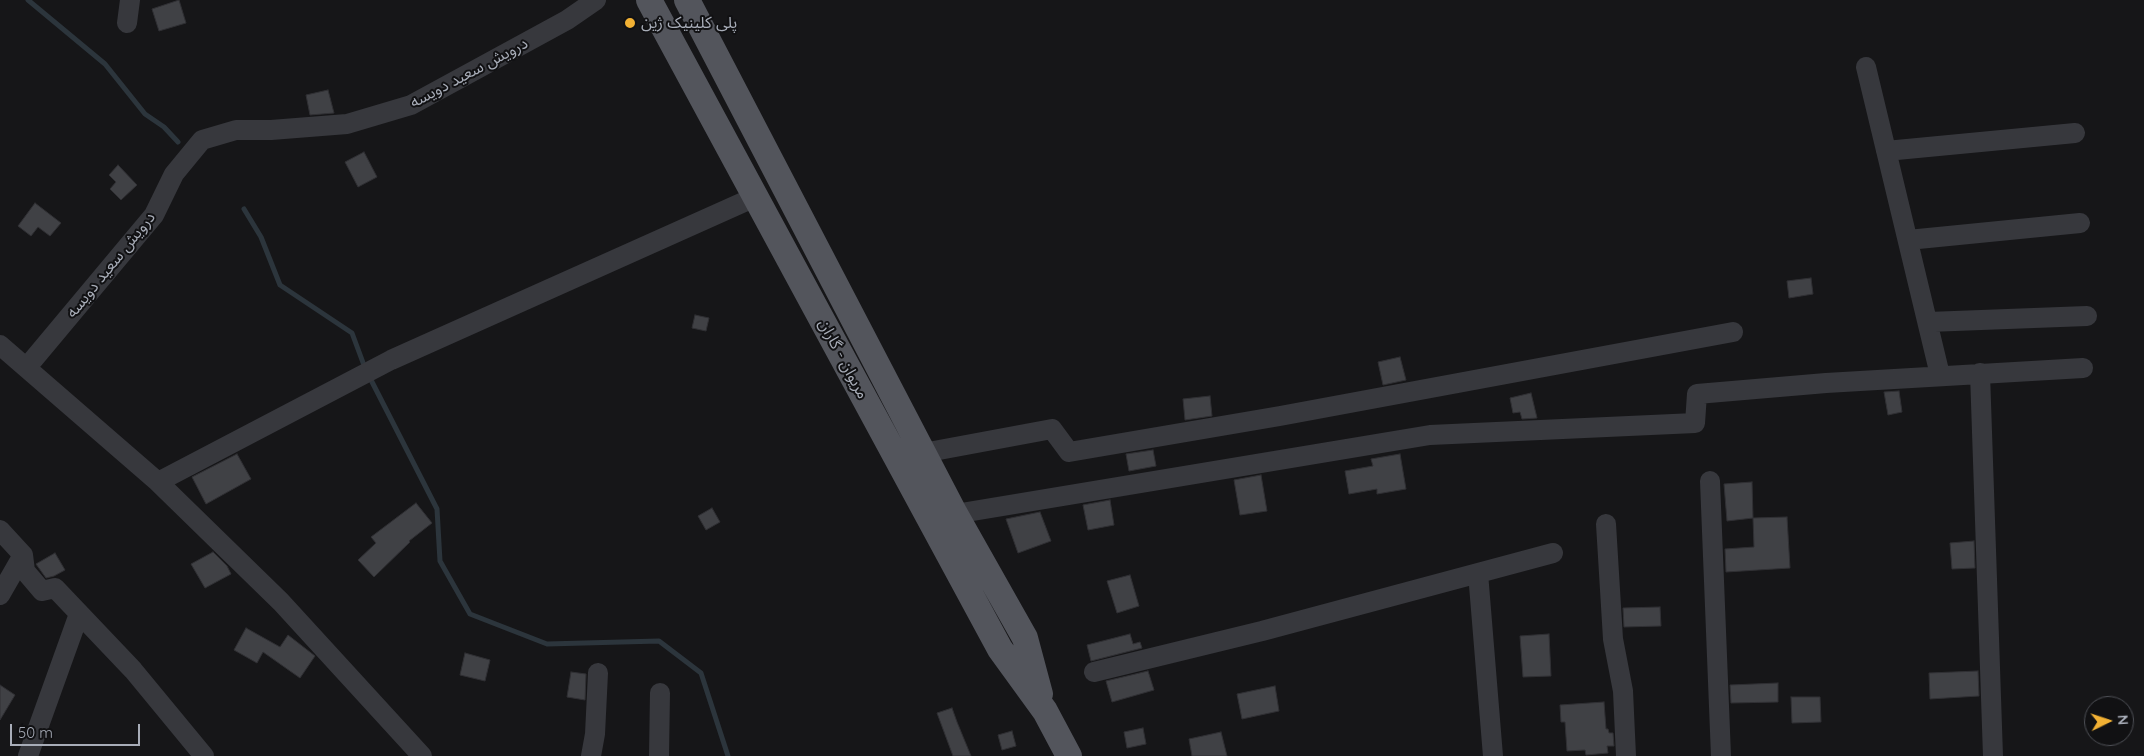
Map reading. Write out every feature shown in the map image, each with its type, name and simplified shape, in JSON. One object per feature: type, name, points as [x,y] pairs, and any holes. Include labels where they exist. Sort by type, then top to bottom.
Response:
[{"type":"main road","name":"مریوان - گاران","points":[[649,0],[1000,649],[1045,712],[1069,756]]},
{"type":"main road","name":"مریوان - گاران","points":[[687,0],[955,514],[1025,638],[1045,712]]},
{"type":"street","points":[[127,23],[130,0]]},
{"type":"street","name":"درویش سعید دویسه","points":[[27,367],[154,216],[174,174],[202,140],[236,130],[271,130],[347,124],[411,104],[567,20],[596,0]]},
{"type":"street","points":[[1866,67],[1940,375]]},
{"type":"street","points":[[1886,151],[2075,133]]},
{"type":"street","points":[[158,482],[353,378],[755,197]]},
{"type":"street","points":[[1908,240],[2080,223]]},
{"type":"street","points":[[1928,322],[2087,316]]},
{"type":"street","points":[[923,453],[1052,429],[1069,452],[1300,412],[1733,332]]},
{"type":"street","points":[[0,345],[158,482],[281,602],[422,756]]},
{"type":"street","points":[[955,514],[1430,435],[1695,423],[1697,394],[1940,375],[2083,368]]},
{"type":"street","points":[[1980,373],[1993,756]]},
{"type":"street","points":[[1710,481],[1721,756]]},
{"type":"street","points":[[1606,524],[1613,639],[1623,691],[1626,756]]},
{"type":"street","points":[[0,530],[23,555],[25,571],[42,591],[55,588],[133,670],[204,756]]},
{"type":"street","points":[[1094,672],[1262,631],[1553,553]]},
{"type":"street","points":[[0,595],[23,555]]},
{"type":"street","points":[[1478,573],[1494,756]]},
{"type":"street","points":[[28,756],[79,614]]},
{"type":"street","points":[[591,756],[595,734],[598,674]]},
{"type":"street","points":[[659,756],[660,693]]},
{"type":"building","points":[[179,0],[186,23],[159,31],[152,9]]},
{"type":"building","points":[[328,90],[334,113],[310,115],[306,95]]},
{"type":"building","points":[[364,152],[377,177],[358,187],[345,162]]},
{"type":"building","points":[[118,165],[137,185],[121,200],[110,189],[116,182],[109,175]]},
{"type":"building","points":[[35,203],[61,223],[50,236],[38,227],[31,236],[18,226]]},
{"type":"building","points":[[1811,278],[1813,294],[1789,298],[1787,281]]},
{"type":"building","points":[[695,315],[709,318],[706,331],[692,328]]},
{"type":"building","points":[[1400,357],[1406,380],[1383,385],[1378,362]]},
{"type":"building","points":[[1899,391],[1902,412],[1888,415],[1884,392]]},
{"type":"building","points":[[1531,393],[1537,418],[1522,419],[1520,412],[1513,413],[1510,398]]},
{"type":"building","points":[[1210,396],[1212,416],[1185,420],[1183,399]]},
{"type":"building","points":[[1153,450],[1156,466],[1129,471],[1126,454]]},
{"type":"building","points":[[237,454],[251,479],[206,504],[192,477]]},
{"type":"building","points":[[1400,454],[1406,489],[1377,494],[1377,489],[1349,494],[1345,471],[1373,466],[1371,459]]},
{"type":"building","points":[[1261,475],[1267,511],[1240,515],[1234,480]]},
{"type":"building","points":[[1752,482],[1753,518],[1727,521],[1724,484]]},
{"type":"building","points":[[1110,500],[1114,525],[1088,530],[1083,505]]},
{"type":"building","points":[[416,503],[432,523],[409,541],[374,577],[358,560],[376,543],[371,537]]},
{"type":"building","points":[[712,508],[720,522],[706,530],[698,516]]},
{"type":"building","points":[[1040,512],[1051,541],[1018,553],[1006,519]]},
{"type":"building","points":[[1787,517],[1790,568],[1726,572],[1725,549],[1754,547],[1753,518]]},
{"type":"building","points":[[1974,541],[1975,568],[1952,569],[1950,543]]},
{"type":"building","points":[[213,552],[227,566],[231,574],[205,588],[191,564]]},
{"type":"building","points":[[55,553],[65,570],[46,578],[36,564]]},
{"type":"building","points":[[1130,575],[1139,606],[1117,613],[1107,581]]},
{"type":"building","points":[[1660,607],[1661,626],[1624,627],[1623,608]]},
{"type":"building","points":[[246,628],[280,647],[288,635],[315,656],[300,678],[263,652],[257,663],[234,650]]},
{"type":"building","points":[[1130,634],[1133,644],[1140,642],[1142,648],[1091,661],[1087,645]]},
{"type":"building","points":[[1549,634],[1551,676],[1523,677],[1520,636]]},
{"type":"building","points":[[465,653],[490,660],[485,681],[460,675]]},
{"type":"building","points":[[1148,671],[1154,690],[1112,702],[1106,681]]},
{"type":"building","points":[[1978,671],[1979,696],[1930,699],[1929,673]]},
{"type":"building","points":[[571,672],[586,674],[585,700],[567,697]]},
{"type":"building","points":[[1778,683],[1778,702],[1731,703],[1730,685]]},
{"type":"building","points":[[0,685],[15,695],[0,720]]},
{"type":"building","points":[[1275,686],[1279,711],[1242,719],[1237,694]]},
{"type":"building","points":[[1791,697],[1820,697],[1821,722],[1792,723]]},
{"type":"building","points":[[1604,702],[1606,729],[1608,729],[1609,733],[1613,733],[1614,746],[1607,746],[1608,753],[1586,755],[1585,750],[1567,751],[1565,722],[1561,722],[1560,705]]},
{"type":"building","points":[[952,708],[971,756],[953,756],[937,713]]},
{"type":"building","points":[[1143,728],[1146,744],[1127,748],[1124,732]]},
{"type":"building","points":[[1012,731],[1016,746],[1002,750],[998,735]]},
{"type":"building","points":[[1221,732],[1227,756],[1192,756],[1189,739]]},
{"type":"waterway","points":[[28,0],[105,64],[145,114],[164,127],[178,142]]},
{"type":"waterway","points":[[244,209],[261,237],[280,285],[352,333],[365,368]]},
{"type":"waterway","points":[[369,376],[437,509],[440,561],[470,614],[547,644],[659,641],[701,673],[728,756]]},
{"type":"place","name":"پلی کلینیک ژین","points":[[630,23]]}]
